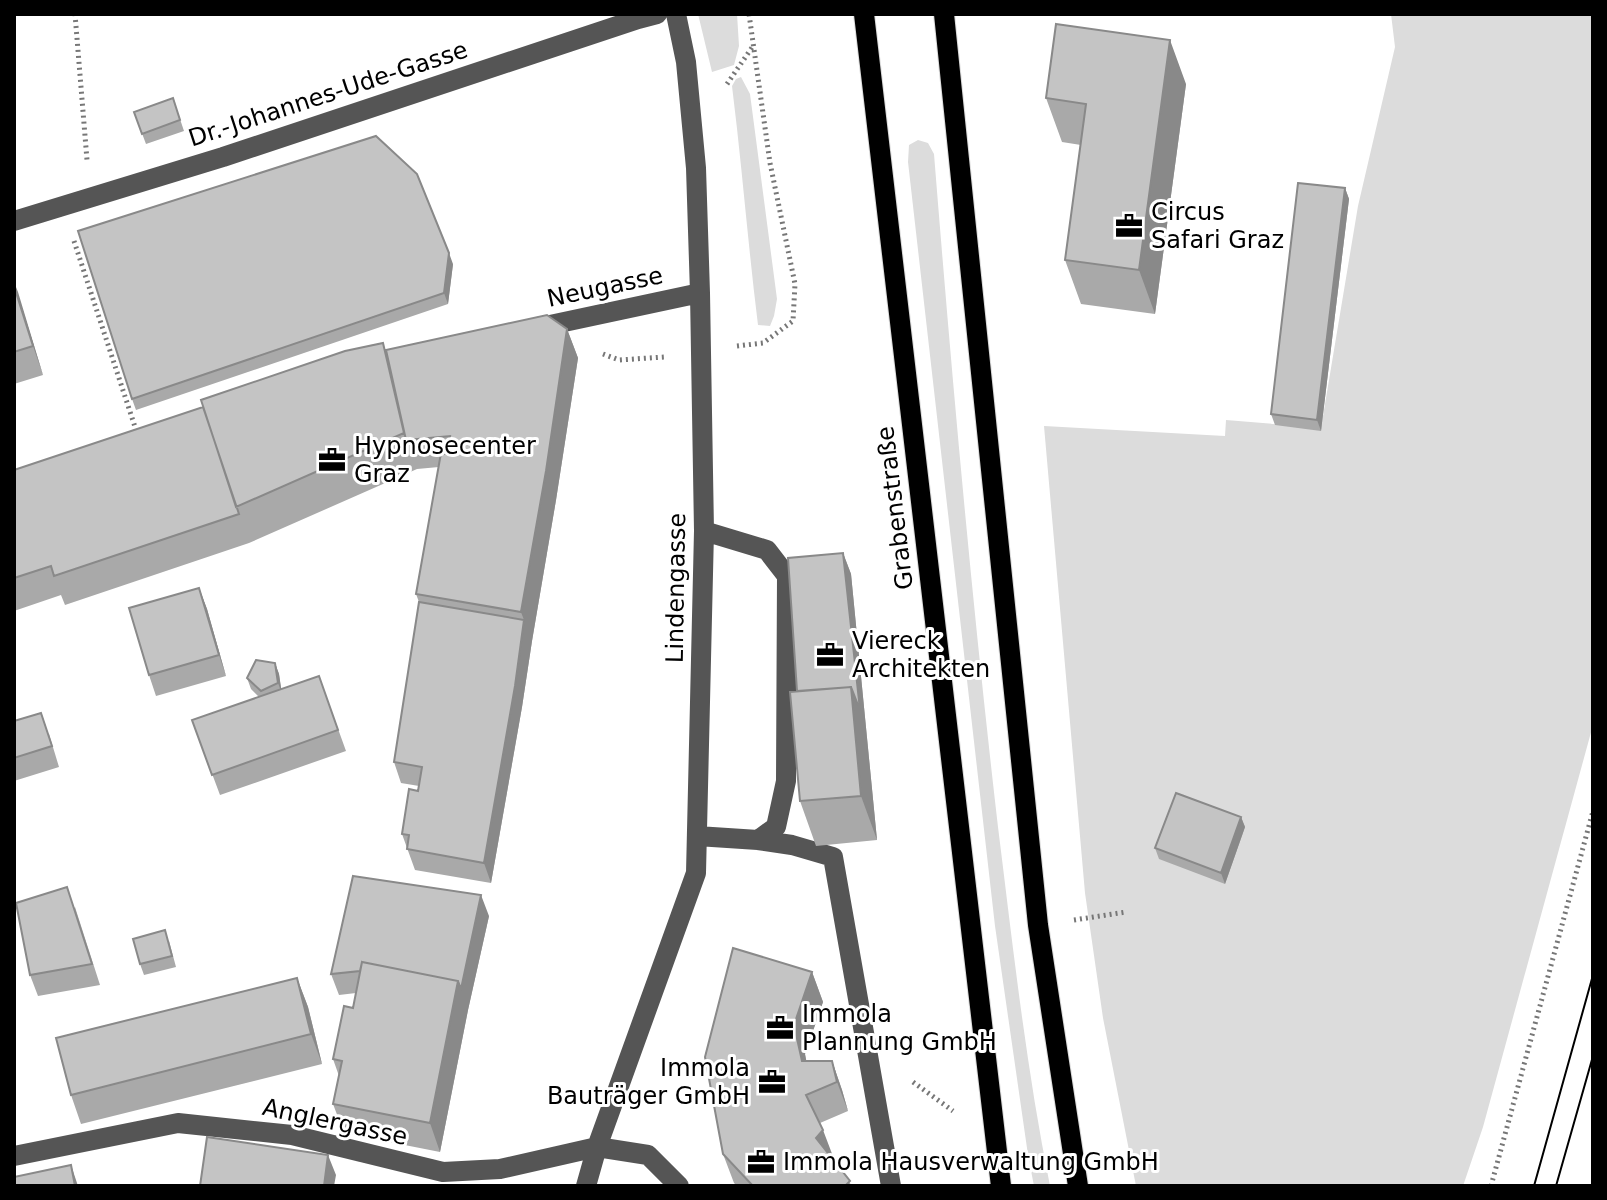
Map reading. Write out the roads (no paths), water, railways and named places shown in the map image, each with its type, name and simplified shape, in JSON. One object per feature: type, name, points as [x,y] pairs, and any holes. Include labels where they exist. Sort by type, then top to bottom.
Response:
[{"type":"main road","name":"Grabenstraße","points":[[864,14],[1001,1186]]},
{"type":"main road","points":[[944,14],[1038,925],[1078,1186]]},
{"type":"street","name":"Dr.-Johannes-Ude-Gasse","points":[[14,221],[223,157],[657,14]]},
{"type":"street","name":"Lindengasse","points":[[586,1186],[597,1147],[696,873],[704,531],[700,293],[696,168],[686,62],[676,14]]},
{"type":"street","name":"Neugasse","points":[[519,332],[700,293]]},
{"type":"street","points":[[704,531],[767,550],[787,576],[786,781],[776,827],[758,840]]},
{"type":"street","points":[[697,836],[792,845],[833,857],[891,1186]]},
{"type":"street","name":"Anglergasse","points":[[14,1156],[178,1123],[292,1135],[443,1172],[500,1169],[597,1147]]},
{"type":"street","points":[[597,1147],[648,1155],[679,1186]]},
{"type":"tram line","points":[[1534,1186],[1593,975]]},
{"type":"tram line","points":[[1556,1186],[1593,1056]]},
{"type":"place","name":"Circus Safari Graz","points":[[1129,226]]},
{"type":"place","name":"Hypnosecenter Graz","points":[[332,460]]},
{"type":"place","name":"Viereck Architekten","points":[[830,655]]},
{"type":"place","name":"Immola Plannung GmbH","points":[[780,1028]]},
{"type":"place","name":"Immola Bauträger GmbH","points":[[772,1082]]},
{"type":"place","name":"Immola Hausverwaltung GmbH","points":[[761,1162]]}]
